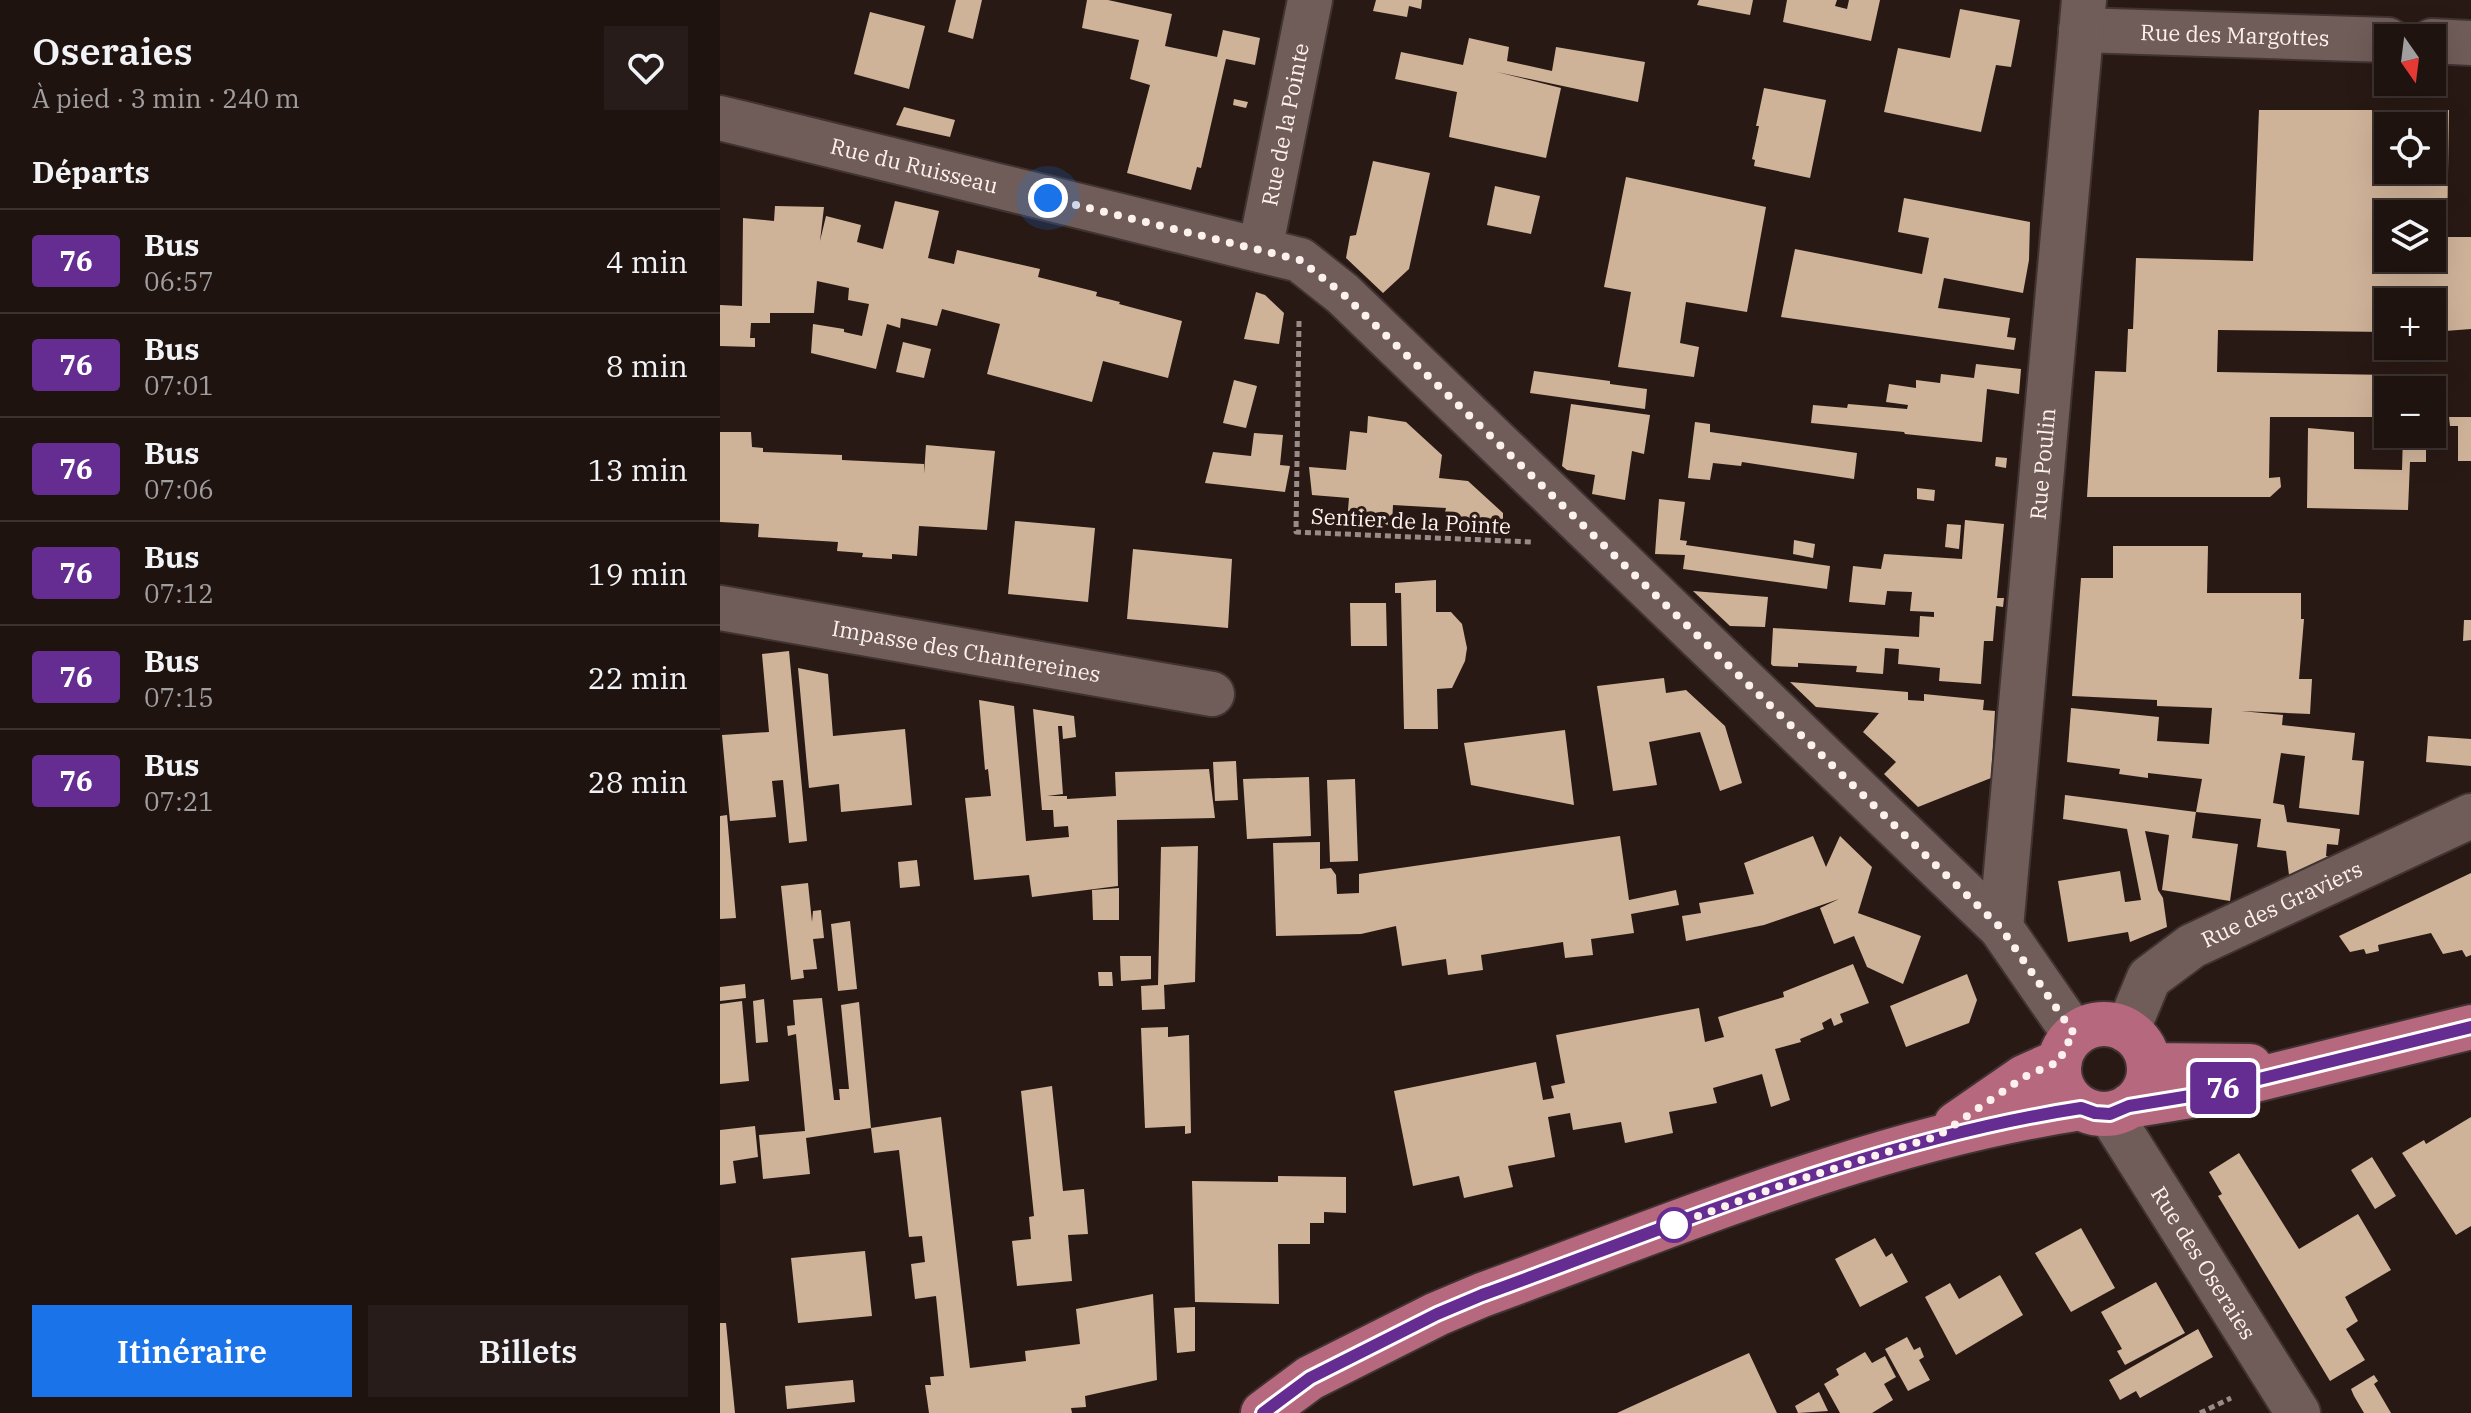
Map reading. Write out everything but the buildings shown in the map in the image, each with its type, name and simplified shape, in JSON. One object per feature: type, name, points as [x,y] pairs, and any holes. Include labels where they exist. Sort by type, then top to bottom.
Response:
[{"type":"main road","points":[[1938,1136],[2067,1048],[2091,1026],[2110,1024],[2138,1048],[2308,1066]]},
{"type":"main road","points":[[1263,1413],[1310,1378],[1437,1314],[1785,1184],[1938,1136],[2190,1096],[2471,1027]]},
{"type":"main road","points":[[2067,1048],[2059,1074],[2070,1099],[2107,1109],[2145,1088],[2138,1048]]},
{"type":"street","name":"Rue de la Pointe","points":[[1280,255],[1310,0]]},
{"type":"street","name":"Rue des Margottes","points":[[2083,15],[2374,39]]},
{"type":"street","name":"Rue Poulin","points":[[2001,928],[2083,15]]},
{"type":"street","points":[[2446,42],[2471,43]]},
{"type":"street","name":"Rue du Ruisseau","points":[[720,118],[1280,255],[1343,294],[2001,928],[2067,1048]]},
{"type":"street","name":"Impasse des Chantereines","points":[[720,608],[1212,694]]},
{"type":"street","name":"Rue des Graviers","points":[[2138,1048],[2149,978],[2192,946],[2471,816]]},
{"type":"street","name":"Rue des Oseraies","points":[[2107,1109],[2298,1413]]},
{"type":"path","name":"Sentier de la Pointe","points":[[1280,255],[1296,532],[1603,545]]},
{"type":"bus line","name":"76","points":[[1263,1413],[1310,1378],[1437,1314],[1785,1184],[1938,1136],[2081,1108],[2110,1114],[2129,1106],[2190,1096],[2471,1027]]},
{"type":"route","points":[[1048,198],[1300,260],[1343,294],[2001,928],[2075,1035],[2065,1046],[2060,1061],[2024,1077],[1938,1136],[1785,1184],[1674,1225]]}]
